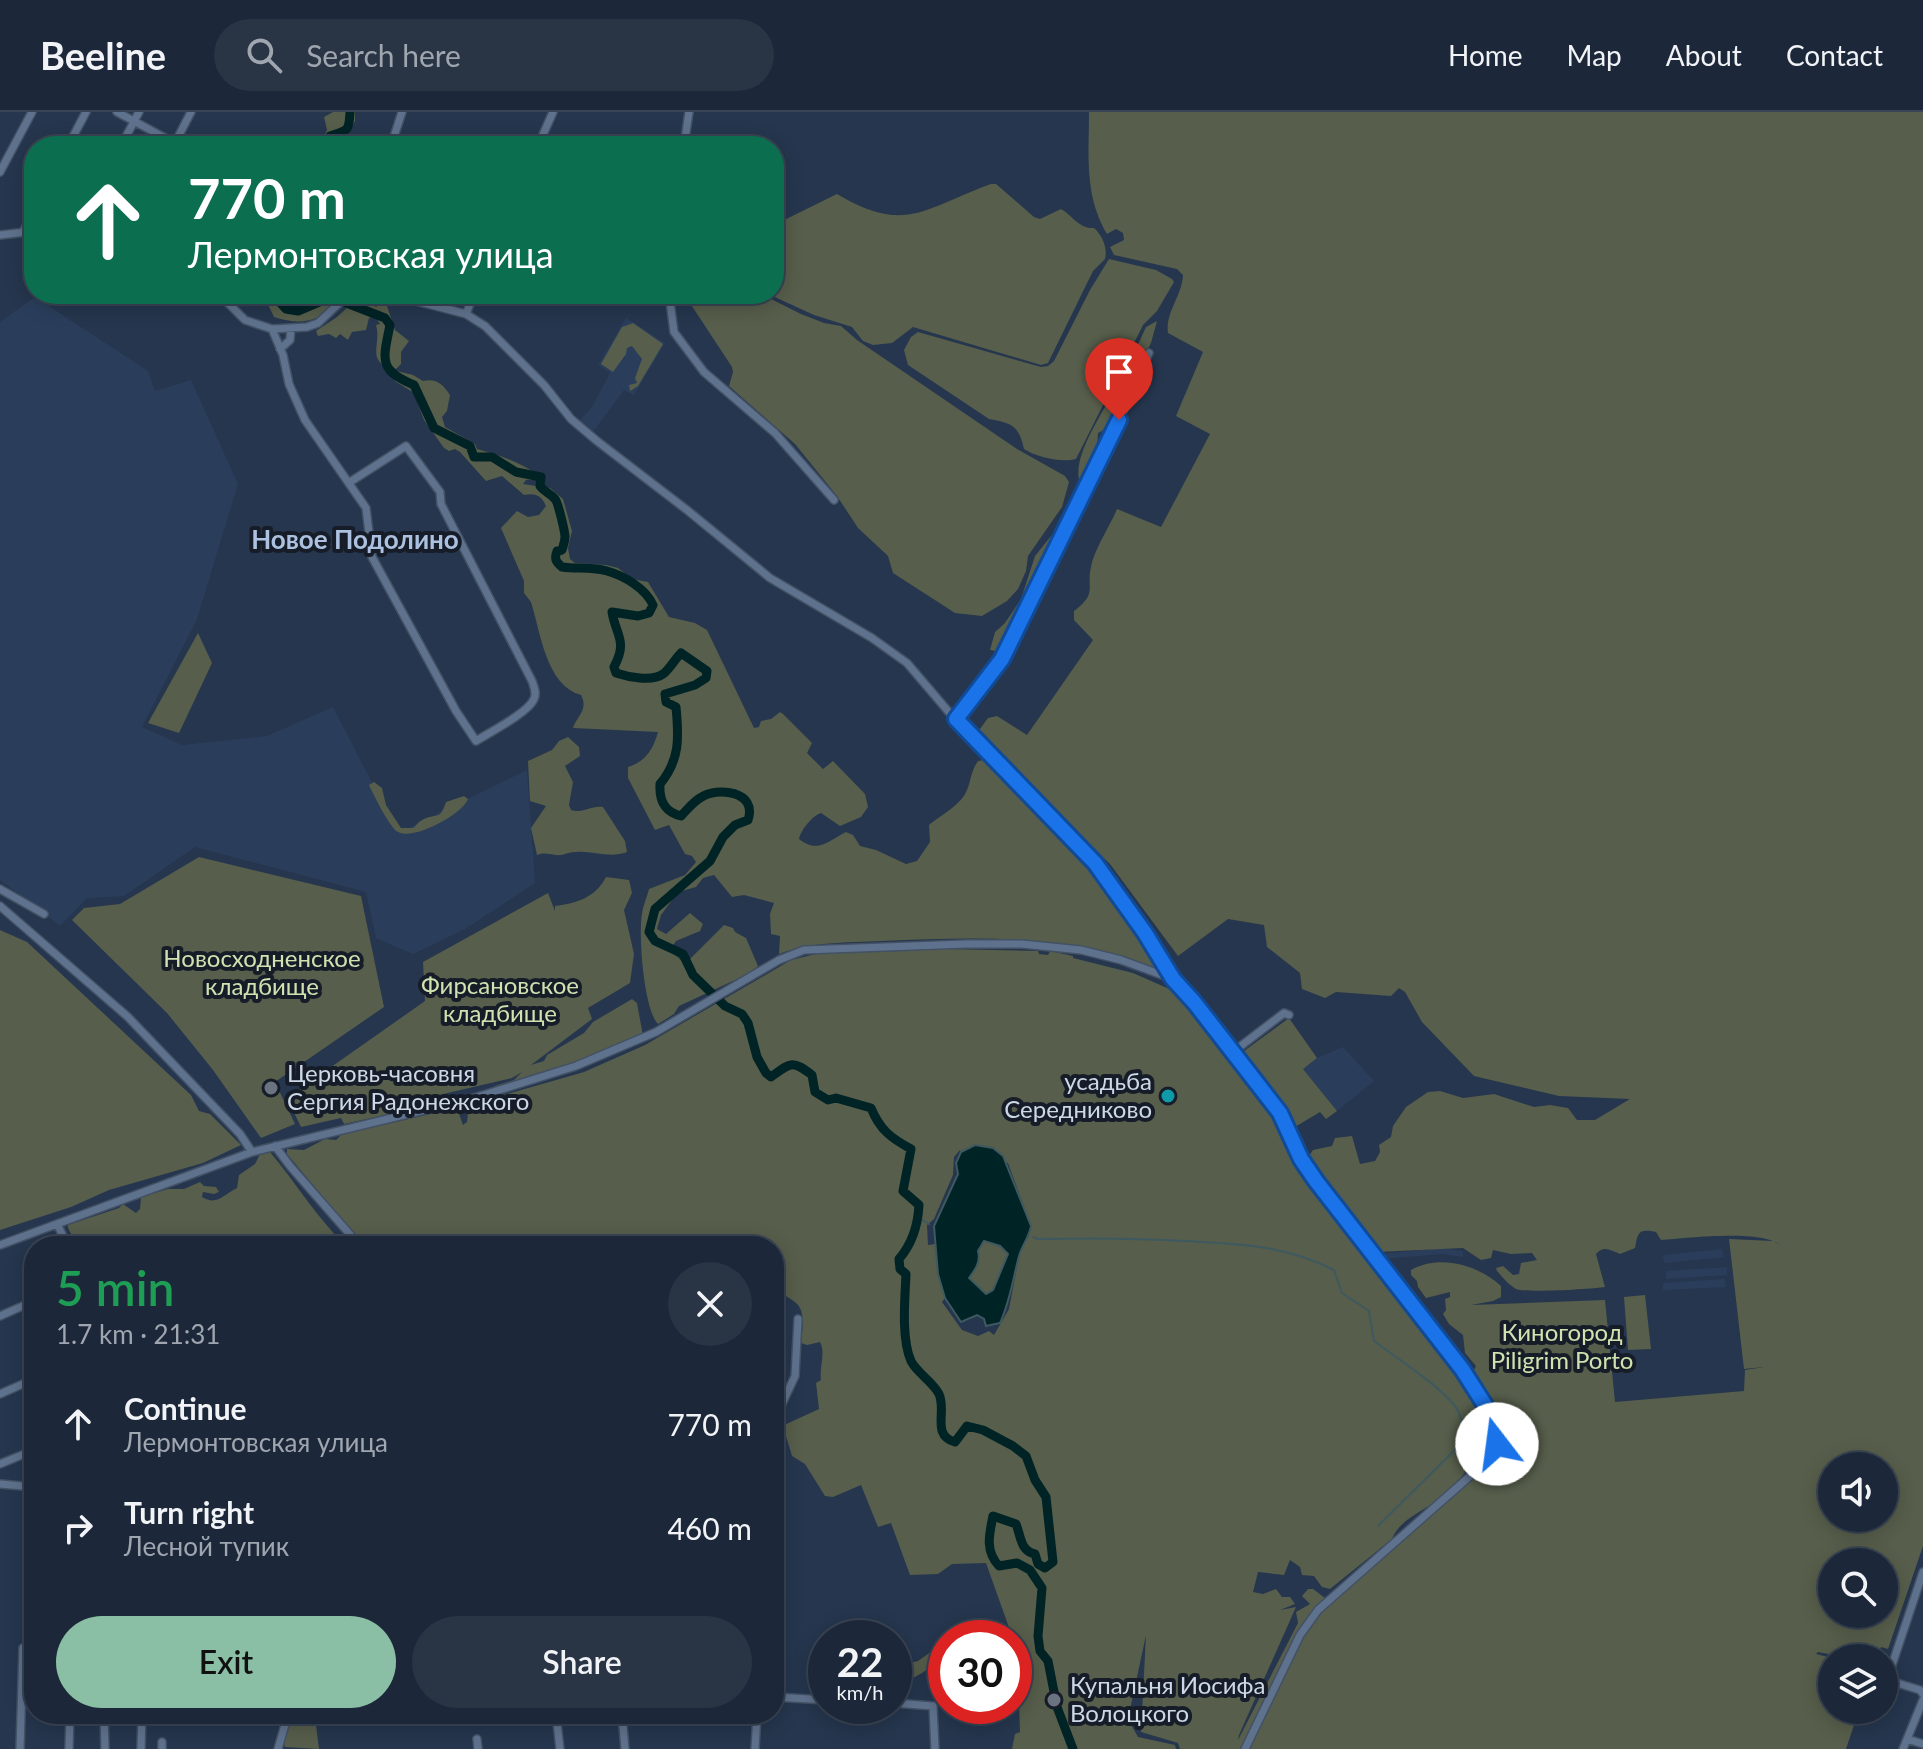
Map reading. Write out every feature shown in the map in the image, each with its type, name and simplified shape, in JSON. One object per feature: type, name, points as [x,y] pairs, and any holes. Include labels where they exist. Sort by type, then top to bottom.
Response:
[{"type":"street","points":[[0,172],[32,112]]},
{"type":"street","points":[[73,136],[86,112]]},
{"type":"street","points":[[117,112],[162,136]]},
{"type":"street","points":[[126,136],[139,112]]},
{"type":"street","points":[[180,136],[191,112]]},
{"type":"street","points":[[394,136],[402,112]]},
{"type":"street","points":[[542,136],[553,112]]},
{"type":"street","points":[[685,136],[689,112]]},
{"type":"street","points":[[0,235],[23,232]]},
{"type":"street","points":[[229,304],[245,320],[272,329],[318,323],[339,304]]},
{"type":"street","points":[[428,304],[466,314],[485,326],[578,426],[770,578],[872,638],[907,663],[956,719],[1095,863],[1145,933],[1173,979],[1280,1113],[1301,1159],[1316,1181],[1462,1369],[1492,1413],[1499,1439],[1492,1455],[1470,1478],[1318,1610],[1300,1635],[1245,1749]]},
{"type":"street","points":[[466,314],[470,304]]},
{"type":"street","points":[[670,304],[674,332],[704,372],[775,433],[834,500]]},
{"type":"street","points":[[280,349],[290,340],[291,328]]},
{"type":"street","points":[[272,329],[301,411],[366,508],[372,557],[456,711],[476,741],[534,702],[536,694],[441,504],[440,492],[406,446],[350,482]]},
{"type":"street","points":[[956,719],[1002,659],[1109,442],[1149,353]]},
{"type":"street","points":[[0,889],[44,914]]},
{"type":"street","points":[[0,906],[128,1017],[240,1134],[252,1152]]},
{"type":"street","points":[[24,1236],[252,1152],[474,1098],[576,1066],[656,1032],[779,960],[804,950],[1022,944],[1081,950],[1121,960],[1173,979]]},
{"type":"street","points":[[1233,1052],[1284,1013],[1289,1015]]},
{"type":"street","points":[[275,1146],[351,1236]]},
{"type":"street","points":[[57,1224],[63,1236]]},
{"type":"street","points":[[0,1245],[24,1236]]},
{"type":"street","points":[[0,1316],[24,1305]]},
{"type":"street","points":[[784,1400],[795,1376],[798,1319]]},
{"type":"street","points":[[0,1394],[24,1383]]},
{"type":"street","points":[[0,1464],[24,1454]]},
{"type":"street","points":[[0,1484],[24,1486]]},
{"type":"street","points":[[1903,1749],[1923,1697],[1920,1690],[1887,1680],[1923,1572]]},
{"type":"street","points":[[20,1749],[23,1648]]},
{"type":"street","points":[[784,1698],[808,1699]]},
{"type":"street","points":[[912,1704],[933,1706],[935,1749]]},
{"type":"street","points":[[69,1749],[70,1724]]},
{"type":"street","points":[[104,1724],[105,1749]]},
{"type":"street","points":[[141,1749],[142,1724]]},
{"type":"street","points":[[279,1749],[285,1724]]},
{"type":"street","points":[[557,1724],[560,1749]]},
{"type":"street","points":[[623,1724],[625,1749]]},
{"type":"street","points":[[755,1749],[756,1724]]},
{"type":"street","points":[[477,1739],[478,1749]]},
{"type":"street","points":[[1907,1739],[1923,1744]]},
{"type":"shaded area","points":[[25,304],[46,304],[148,371],[155,391],[191,380],[238,484],[197,619],[142,727],[182,745],[267,736],[333,707],[398,833],[527,770],[535,883],[465,929],[413,954],[376,938],[366,892],[195,847],[124,896],[87,898],[60,926],[0,880],[0,322]]},
{"type":"shaded area","points":[[626,318],[665,343],[634,395],[624,390],[592,433],[579,421],[592,407],[610,373],[598,365]]},
{"type":"shaded area","points":[[1343,1047],[1374,1081],[1337,1111],[1302,1068]]},
{"type":"shaded area","points":[[975,1145],[993,1148],[1003,1156],[1031,1226],[1000,1323],[986,1326],[984,1319],[977,1315],[961,1322],[945,1298],[938,1274],[934,1226],[958,1174],[956,1163],[961,1152]],"holes":[[[984,1241],[1000,1246],[1008,1254],[993,1290],[986,1294],[969,1278],[977,1266],[978,1251]]]},
{"type":"shaded area","points":[[1442,1248],[1463,1251],[1463,1257],[1442,1254],[1382,1259],[1380,1254]]},
{"type":"shaded area","points":[[1722,1249],[1723,1257],[1664,1263],[1663,1255]]},
{"type":"shaded area","points":[[1727,1267],[1727,1275],[1666,1279],[1666,1271]]},
{"type":"shaded area","points":[[1725,1279],[1726,1287],[1663,1290],[1663,1283]]},
{"type":"green space","points":[[333,112],[355,112],[355,121],[348,134],[337,136],[324,136],[327,130],[324,117]]},
{"type":"green space","name":"Киногород Piligrim Porto","points":[[1089,112],[1923,112],[1923,1546],[1898,1620],[1898,1548],[1818,1548],[1818,1628],[1895,1628],[1890,1644],[1818,1644],[1818,1724],[1854,1724],[1846,1749],[1248,1749],[1305,1630],[1324,1608],[1486,1468],[1503,1447],[1503,1429],[1471,1376],[1476,1366],[1465,1353],[1463,1335],[1449,1324],[1443,1314],[1446,1310],[1445,1299],[1450,1297],[1450,1292],[1426,1298],[1411,1270],[1434,1263],[1458,1264],[1481,1272],[1501,1286],[1501,1297],[1471,1305],[1605,1300],[1615,1402],[1744,1391],[1745,1370],[1764,1367],[1744,1369],[1729,1239],[1772,1241],[1741,1236],[1661,1240],[1656,1232],[1645,1231],[1638,1236],[1635,1248],[1620,1254],[1604,1249],[1596,1254],[1605,1287],[1545,1291],[1516,1289],[1497,1271],[1496,1268],[1503,1266],[1513,1275],[1519,1274],[1521,1263],[1537,1260],[1532,1253],[1511,1254],[1493,1250],[1491,1258],[1481,1260],[1463,1248],[1377,1252],[1307,1159],[1313,1150],[1332,1146],[1335,1138],[1352,1136],[1360,1164],[1375,1161],[1380,1152],[1379,1145],[1391,1137],[1393,1126],[1406,1107],[1428,1092],[1440,1091],[1463,1098],[1494,1094],[1534,1107],[1550,1105],[1568,1108],[1577,1120],[1595,1120],[1630,1099],[1559,1096],[1474,1076],[1422,1022],[1405,992],[1399,988],[1391,996],[1336,992],[1325,998],[1302,989],[1300,973],[1267,947],[1264,925],[1228,919],[1178,956],[1110,864],[977,733],[988,718],[997,716],[1027,735],[1093,640],[1074,620],[1074,611],[1089,595],[1093,560],[1117,509],[1161,527],[1210,434],[1176,416],[1203,352],[1168,333],[1169,318],[1183,275],[1177,269],[1114,255],[1110,247],[1124,240],[1123,233],[1116,229],[1107,234],[1094,205],[1089,175]]},
{"type":"green space","points":[[996,184],[1034,217],[1040,219],[1061,209],[1100,234],[1106,250],[1105,259],[1093,271],[1048,363],[1041,365],[913,327],[892,343],[873,345],[863,341],[852,327],[784,301],[784,220],[837,194],[881,213],[898,215],[931,209]]},
{"type":"green space","points":[[1109,259],[1156,270],[1174,282],[1157,311],[1143,325],[1076,459],[1057,460],[1029,452],[1024,449],[1020,435],[1013,427],[989,419],[908,365],[904,350],[911,337],[918,332],[1041,367],[1048,366],[1054,361]]},
{"type":"green space","points":[[268,304],[336,305],[307,321],[274,317]]},
{"type":"green space","points":[[351,304],[372,304],[376,307],[386,304],[395,330],[409,341],[401,352],[401,364],[396,369],[386,366],[377,358],[376,325],[380,324],[375,316],[369,318],[366,330],[352,332],[348,340],[340,334],[336,338],[329,334],[318,336],[316,331]]},
{"type":"green space","points":[[691,304],[781,304],[824,323],[841,326],[1017,449],[1065,476],[1069,482],[1062,507],[1028,556],[1026,571],[1018,589],[1007,601],[982,616],[955,613],[893,573],[888,556],[858,528],[795,444],[729,386],[732,367]]},
{"type":"green space","points":[[1157,321],[1151,343],[1108,428],[1098,433],[1093,458],[1079,480],[1080,459],[1089,436],[1118,388],[1146,327]]},
{"type":"green space","points":[[633,323],[663,344],[638,386],[630,391],[629,385],[637,383],[635,378],[642,359],[632,346],[627,348],[613,372],[601,364],[622,327]]},
{"type":"green space","points":[[397,371],[442,385],[450,395],[447,411],[442,417],[445,427],[475,444],[477,449],[508,459],[537,474],[537,479],[526,480],[523,484],[550,488],[563,499],[572,531],[568,548],[570,559],[575,563],[618,568],[632,579],[648,582],[669,617],[695,623],[707,630],[754,728],[780,712],[812,743],[807,753],[823,769],[833,761],[865,794],[868,807],[861,817],[840,826],[821,813],[807,824],[799,839],[817,846],[846,832],[853,835],[860,846],[906,864],[917,861],[930,842],[929,825],[960,800],[978,761],[984,760],[1069,845],[1163,967],[1157,970],[1074,946],[1003,939],[830,943],[779,954],[780,936],[771,934],[770,914],[774,903],[744,895],[732,897],[714,875],[703,878],[696,887],[678,892],[661,915],[657,929],[666,934],[690,913],[703,924],[700,931],[676,941],[670,950],[685,964],[724,925],[733,928],[746,938],[758,966],[748,974],[679,1006],[674,1014],[658,1024],[649,1004],[643,972],[643,908],[649,889],[685,875],[696,862],[692,856],[685,854],[669,825],[655,830],[628,778],[628,767],[648,754],[658,732],[573,728],[583,709],[583,700],[552,670],[531,602],[524,593],[524,581],[501,528],[517,511],[528,517],[539,515],[546,506],[540,497],[524,495],[502,476],[486,481],[460,452],[444,448],[424,420],[414,393],[395,381],[393,376]]},
{"type":"green space","points":[[1051,536],[1049,557],[1043,561],[1043,570],[1022,604],[1021,613],[1014,618],[1010,632],[1004,634],[1005,642],[996,651],[990,650],[995,632],[1021,599],[1035,556]]},
{"type":"green space","points":[[198,633],[212,663],[179,733],[148,723]]},
{"type":"green space","points":[[568,737],[579,747],[580,756],[565,766],[573,782],[571,810],[603,807],[625,841],[627,852],[614,855],[572,852],[537,855],[531,828],[546,806],[530,801],[528,761],[552,750],[559,741]]},
{"type":"green space","points":[[374,782],[382,788],[386,805],[401,828],[413,828],[422,820],[439,814],[446,802],[464,796],[468,799],[448,818],[415,833],[405,834],[398,832],[386,818],[369,785]]},
{"type":"green space","name":"Новосходненское кладбище","points":[[199,857],[361,896],[384,1007],[275,1082],[295,1124],[261,1138],[213,1070],[167,1013],[72,920],[84,908],[120,904]]},
{"type":"green space","name":"Фирсановское кладбище","points":[[606,877],[629,880],[632,893],[624,910],[634,954],[630,983],[588,1008],[592,1019],[531,1065],[544,1061],[547,1055],[584,1033],[593,1022],[632,999],[637,1003],[643,1036],[575,1064],[494,1089],[514,1080],[522,1072],[512,1078],[439,1095],[436,1104],[344,1124],[341,1118],[301,1127],[287,1098],[425,1001],[423,962],[548,893],[555,911],[555,906],[585,898]]},
{"type":"green space","points":[[0,930],[27,942],[191,1095],[199,1111],[210,1114],[241,1145],[203,1163],[109,1190],[71,1207],[0,1230]]},
{"type":"green space","points":[[946,949],[1038,951],[1039,954],[1048,955],[1050,951],[1133,973],[1183,995],[1283,1128],[1298,1173],[1320,1193],[1456,1370],[1490,1422],[1485,1444],[1459,1480],[1403,1524],[1392,1539],[1330,1589],[1322,1587],[1314,1576],[1302,1575],[1300,1567],[1290,1560],[1284,1575],[1258,1572],[1253,1592],[1263,1594],[1276,1589],[1282,1597],[1290,1597],[1295,1604],[1280,1610],[1296,1607],[1238,1740],[1298,1623],[1296,1612],[1310,1604],[1302,1596],[1308,1589],[1313,1589],[1325,1598],[1300,1630],[1240,1749],[1180,1749],[1178,1743],[1141,1732],[1146,1635],[1128,1719],[1138,1737],[1175,1745],[1176,1749],[1012,1749],[1015,1734],[1020,1732],[1020,1724],[1032,1724],[1032,1620],[1006,1620],[986,1563],[952,1564],[938,1574],[910,1575],[891,1523],[878,1527],[861,1485],[833,1497],[825,1496],[805,1464],[792,1456],[784,1435],[784,1425],[819,1409],[816,1383],[821,1380],[822,1346],[820,1342],[801,1343],[801,1311],[784,1295],[784,1236],[356,1236],[287,1154],[287,1149],[304,1150],[325,1139],[336,1140],[341,1135],[356,1131],[457,1108],[463,1125],[467,1122],[469,1105],[584,1072],[645,1045],[791,960],[824,952]],"holes":[[[967,1148],[1008,1163],[1027,1215],[1029,1236],[1020,1251],[1009,1309],[994,1335],[989,1331],[978,1336],[962,1330],[942,1302],[945,1298],[938,1274],[935,1244],[928,1245],[927,1225],[934,1219],[953,1175],[954,1157],[960,1150]]]},
{"type":"green space","points":[[1289,1018],[1317,1058],[1303,1069],[1337,1111],[1326,1119],[1320,1112],[1295,1127],[1240,1054]]},
{"type":"green space","points":[[270,1152],[337,1236],[72,1236],[68,1228],[68,1225],[123,1204],[136,1213],[140,1209],[141,1197],[168,1189],[184,1189],[200,1182],[204,1186],[216,1187],[219,1192],[203,1192],[202,1197],[212,1200],[220,1198],[237,1188],[239,1175],[255,1164],[260,1154]]},
{"type":"green space","points":[[984,1241],[999,1246],[1008,1254],[993,1291],[986,1294],[969,1278]]},
{"type":"green space","points":[[1645,1295],[1651,1349],[1628,1350],[1624,1297]]},
{"type":"green space","points":[[928,1654],[928,1668],[912,1678],[912,1662]]},
{"type":"green space","points":[[289,1724],[316,1724],[319,1749],[285,1747],[283,1742]]},
{"type":"waterway","points":[[330,136],[346,129],[350,112]]},
{"type":"waterway","points":[[281,304],[286,309],[298,311],[314,304]]},
{"type":"waterway","points":[[349,304],[385,318],[390,325],[386,362],[394,374],[414,385],[434,428],[470,446],[474,457],[492,457],[516,472],[541,477],[540,486],[556,501],[564,529],[564,544],[556,556],[558,564],[621,576],[650,599],[653,605],[649,613],[638,616],[612,612],[621,644],[614,667],[616,673],[653,678],[668,670],[681,653],[707,671],[706,678],[695,685],[665,694],[666,702],[676,707],[678,739],[675,757],[660,784],[661,796],[667,809],[681,816],[707,794],[734,794],[747,803],[750,810],[748,820],[735,825],[723,837],[710,861],[655,909],[649,932],[655,941],[683,954],[693,975],[725,1006],[742,1014],[766,1073],[771,1077],[787,1066],[800,1067],[812,1075],[815,1092],[828,1100],[836,1098],[871,1108],[887,1133],[911,1149],[903,1191],[919,1205],[911,1240],[899,1259],[900,1269],[906,1274],[904,1318],[908,1352],[911,1361],[939,1394],[942,1428],[948,1439],[955,1442],[967,1426],[983,1430],[1013,1446],[1026,1456],[1035,1480],[1046,1497],[1053,1562],[1045,1568],[1038,1564],[1035,1554],[1026,1550],[1016,1524],[993,1516],[990,1549],[999,1566],[1017,1563],[1030,1570],[1042,1588],[1038,1636],[1040,1651],[1048,1661],[1057,1707],[1073,1749]]},
{"type":"waterway","points":[[918,1217],[929,1224]]},
{"type":"waterway","points":[[1033,1237],[1243,1245],[1298,1255],[1334,1270],[1342,1293],[1369,1311],[1374,1341],[1447,1397],[1458,1410],[1462,1424],[1462,1443],[1378,1526]]},
{"type":"place","name":"Церковь-часовня Сергия Радонежского","points":[[271,1088]]},
{"type":"place","name":"усадьба Середниково","points":[[1168,1096]]},
{"type":"place","name":"Купальня Иосифа Волоцкого","points":[[1054,1700]]},
{"type":"district","name":"Новое Подолино","points":[[355,540]]},
{"type":"route","points":[[1119,420],[1002,659],[956,719],[971,738],[1074,838],[1095,863],[1145,933],[1173,979],[1280,1113],[1301,1159],[1316,1181],[1462,1369],[1492,1413],[1497,1424],[1497,1444]]}]
